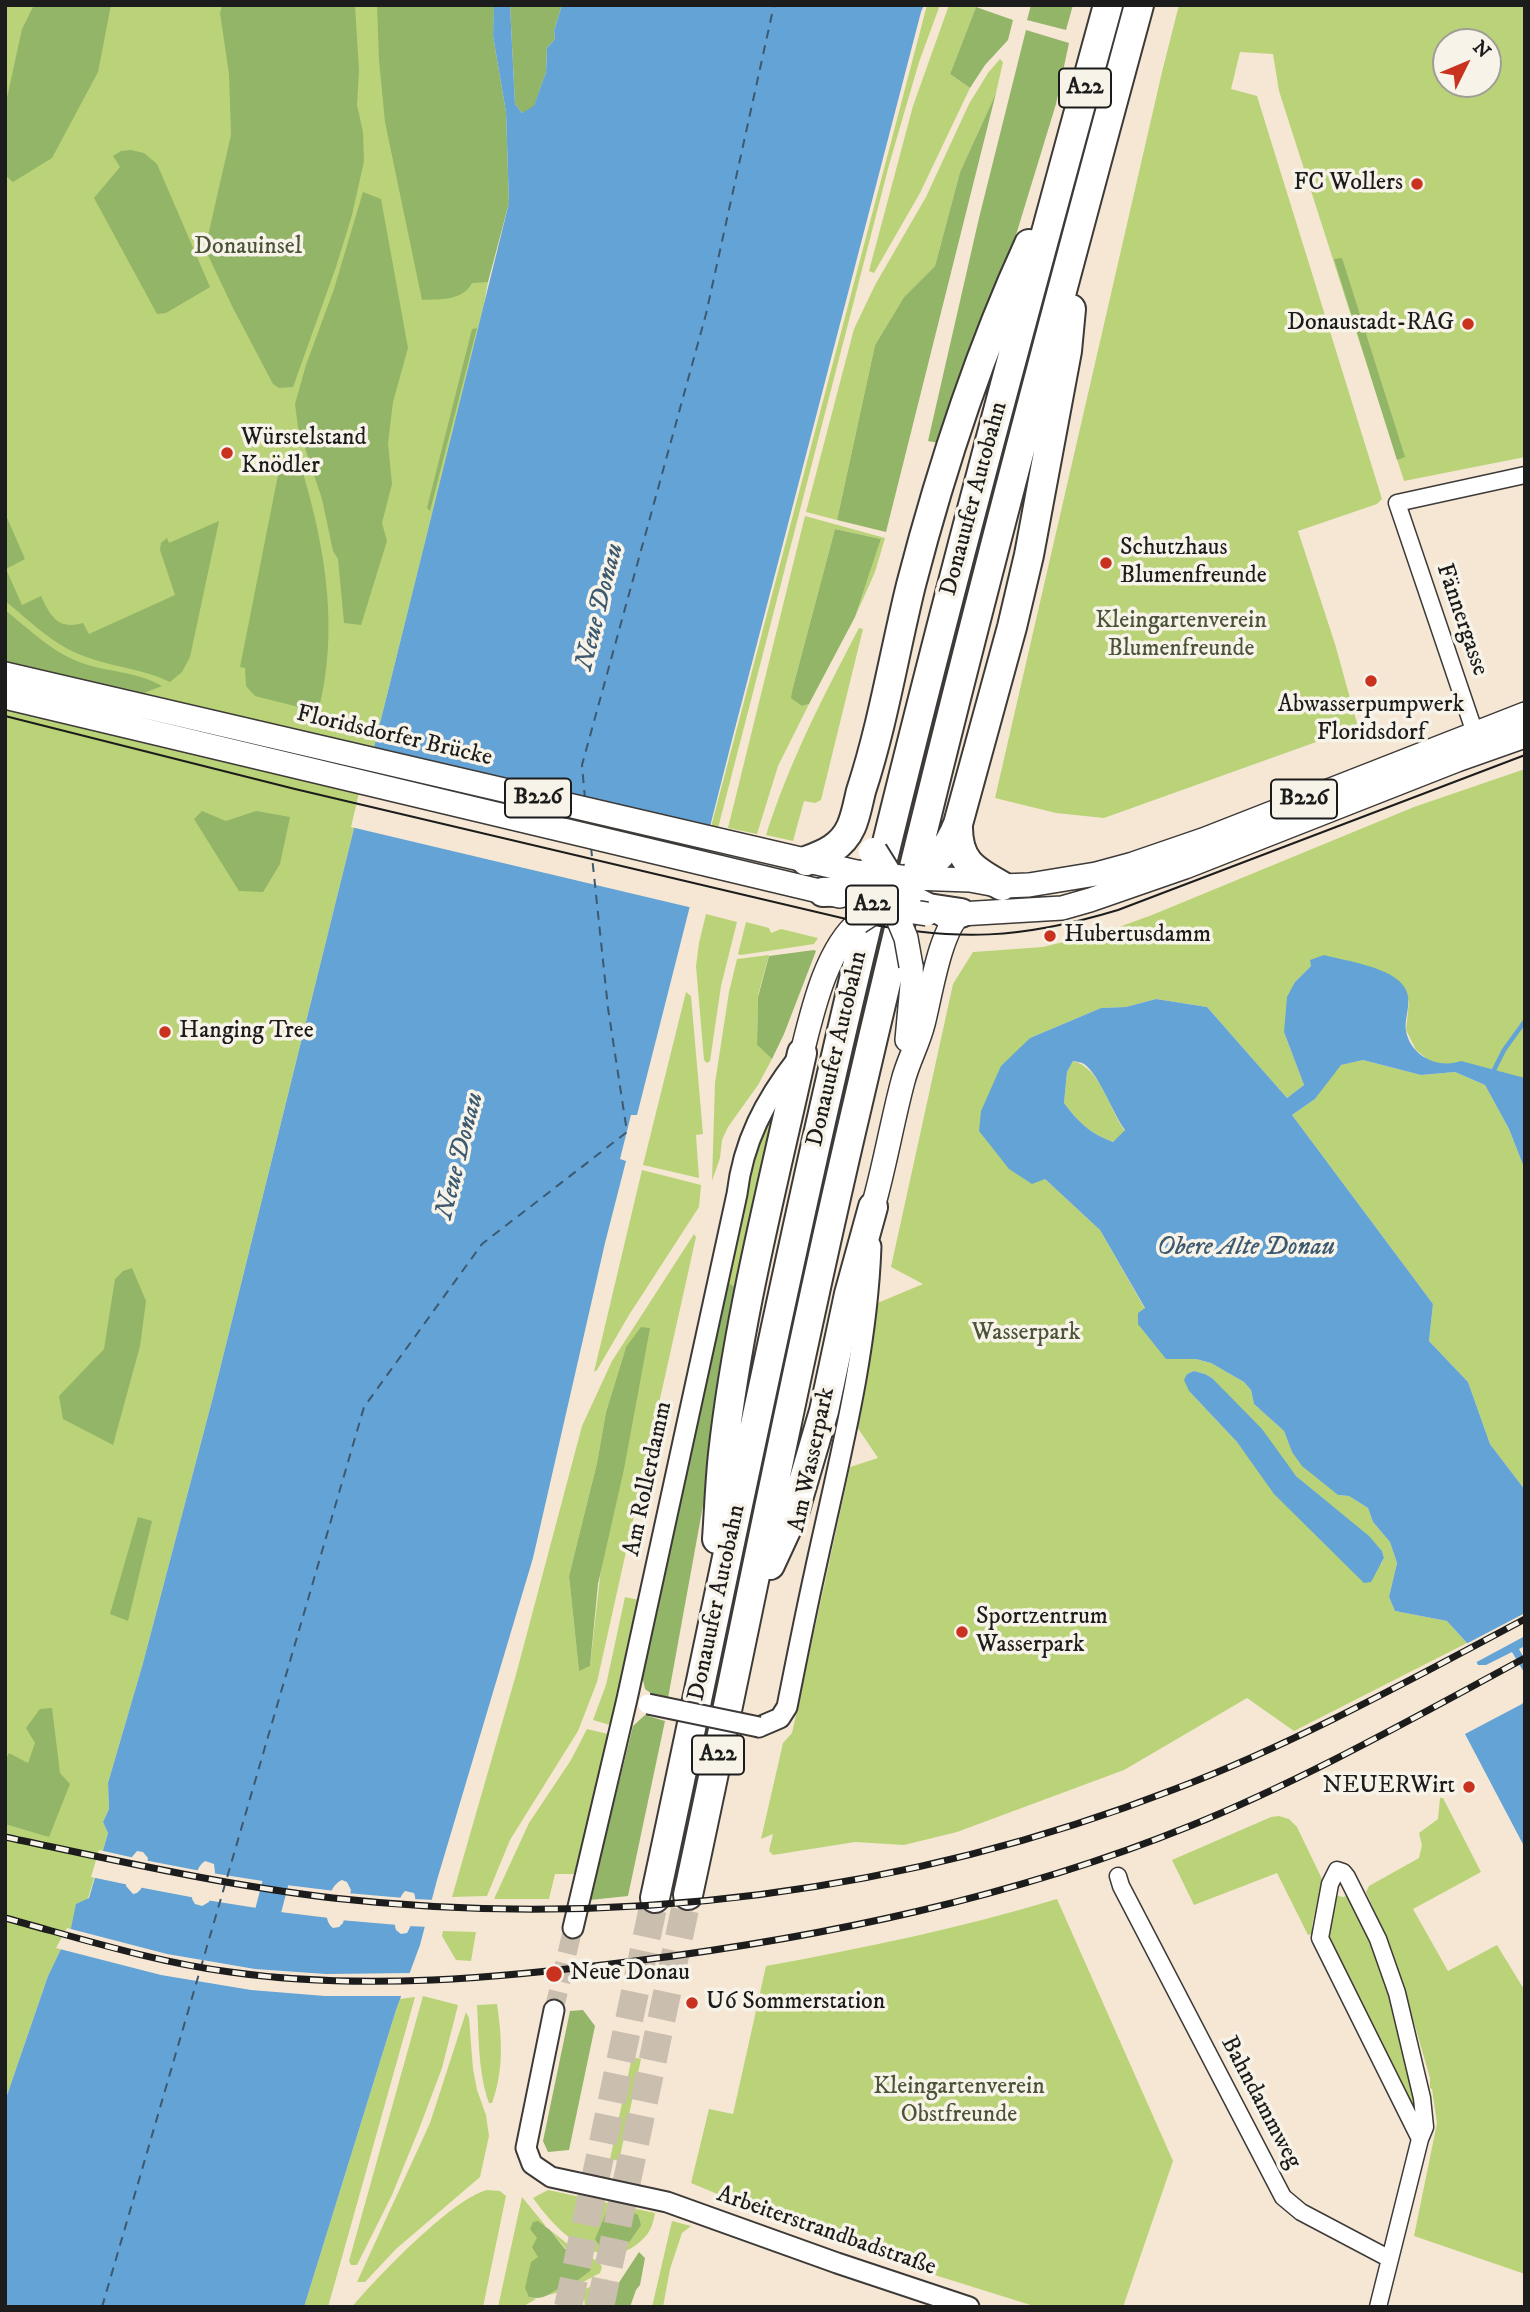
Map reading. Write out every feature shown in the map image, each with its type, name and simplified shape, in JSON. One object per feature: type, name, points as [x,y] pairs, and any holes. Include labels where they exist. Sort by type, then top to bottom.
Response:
[{"type":"highway","name":"Donauufer Autobahn","points":[[656,1898],[802,1209],[867,926],[969,521],[1108,5]]},
{"type":"highway","name":"Donauufer Autobahn","points":[[688,1895],[835,1205],[895,946],[999,529],[1139,5]]},
{"type":"highway","points":[[806,861],[833,849],[847,835],[852,823],[870,765],[911,586],[960,422],[1002,304],[1062,170]]},
{"type":"highway","points":[[908,892],[949,844],[958,824],[1012,627],[1029,555],[1067,351],[1079,226]]},
{"type":"highway","points":[[849,878],[867,824],[870,765]]},
{"type":"highway","points":[[958,824],[958,844],[964,857],[974,870],[1002,886]]},
{"type":"highway","points":[[849,878],[908,892],[961,913]]},
{"type":"highway","points":[[849,878],[908,892]]},
{"type":"highway","points":[[709,1646],[723,1454],[733,1387],[802,1053]]},
{"type":"highway","points":[[748,1616],[794,1513],[824,1411],[849,1294],[873,1207]]},
{"type":"main road","name":"Floridsdorfer Brücke","points":[[5,674],[806,861]]},
{"type":"main road","name":"Floridsdorfer Brücke","points":[[5,697],[605,838],[673,858],[764,879],[849,878]]},
{"type":"main road","name":"B226","points":[[961,913],[1062,908],[1185,867],[1478,742],[1525,714]]},
{"type":"main road","name":"B226","points":[[1002,886],[1057,881],[1133,864],[1478,742],[1525,736]]},
{"type":"main road","name":"B226","points":[[806,861],[849,878]]},
{"type":"main road","points":[[802,1053],[820,988],[843,937],[849,878]]},
{"type":"main road","points":[[843,937],[852,928],[908,892],[971,893],[1002,886]]},
{"type":"main road","points":[[904,1078],[912,985],[906,938],[908,892]]},
{"type":"main road","points":[[873,1207],[904,1078],[923,1026],[945,942],[952,924],[961,913]]},
{"type":"street","name":"Fännergasse","points":[[1478,742],[1397,503],[1525,475]]},
{"type":"street","name":"Am Rollerdamm","points":[[573,1928],[626,1699],[743,1157],[753,1128],[779,1081],[802,1053]]},
{"type":"street","name":"Am Wasserpark","points":[[626,1699],[759,1727],[780,1718],[787,1707],[846,1435],[868,1307],[873,1207]]},
{"type":"street","points":[[1378,2307],[1425,2127],[1422,2098],[1397,1993],[1378,1939],[1360,1901],[1347,1877],[1336,1870],[1330,1884],[1320,1938],[1420,2139]]},
{"type":"street","name":"Bahndammweg","points":[[1118,1876],[1283,2197],[1301,2212],[1390,2259]]},
{"type":"street","name":"Arbeiterstrandbadstraße","points":[[554,2010],[526,2148],[532,2164],[551,2177],[667,2202],[927,2300],[969,2307]]},
{"type":"green space","name":"Donauinsel","points":[[5,5],[494,5],[488,282],[484,304],[213,1397],[143,1663],[108,1783],[109,1809],[103,1822],[108,1833],[88,1898],[77,1909],[48,1976],[5,2101]]},
{"type":"green space","points":[[34,5],[111,5],[98,72],[52,158],[13,182],[5,175],[5,107],[22,29]]},
{"type":"green space","points":[[222,5],[355,5],[359,70],[357,105],[363,132],[364,161],[352,215],[336,267],[293,387],[279,388],[273,384],[205,249],[231,135],[229,74],[220,13]]},
{"type":"green space","points":[[377,5],[494,5],[493,36],[506,112],[509,203],[488,282],[472,283],[463,293],[450,298],[422,300],[385,122]]},
{"type":"green space","points":[[510,5],[562,5],[554,31],[555,39],[547,48],[546,72],[534,107],[522,113],[515,104]]},
{"type":"green space","points":[[927,5],[940,5],[919,62],[889,165],[718,828],[711,827]]},
{"type":"green space","points":[[949,5],[976,7],[950,74],[970,88],[920,193],[874,273],[869,271],[913,106]]},
{"type":"green space","points":[[1031,5],[1073,5],[1066,30],[1027,20]]},
{"type":"green space","name":"Kleingartenverein Blumenfreunde","points":[[1179,5],[1525,5],[1525,457],[1404,481],[1279,91],[1273,54],[1240,52],[1231,89],[1257,96],[1382,499],[1377,504],[1298,531],[1335,644],[1358,727],[1104,818],[1056,813],[995,798]]},
{"type":"green space","points":[[976,7],[1013,20],[1008,40],[985,65],[970,88],[950,74]]},
{"type":"green space","points":[[1026,30],[1069,43],[1056,104],[1001,284],[939,443],[928,441],[979,218]]},
{"type":"green space","points":[[1000,59],[1003,62],[996,93],[960,172],[935,266],[904,297],[875,345],[837,520],[806,512],[854,329],[875,285],[926,197],[969,104]]},
{"type":"green space","points":[[996,93],[886,532],[837,520],[875,345],[904,297],[935,266],[960,172]]},
{"type":"green space","points":[[121,151],[144,153],[157,164],[210,287],[166,313],[157,314],[94,198],[120,167],[113,156]]},
{"type":"green space","points":[[363,192],[381,199],[408,348],[393,402],[388,443],[392,484],[382,523],[387,541],[361,625],[344,623],[338,559],[333,551],[322,499],[298,427],[295,404]]},
{"type":"green space","points":[[1342,258],[1405,457],[1397,460],[1334,259]]},
{"type":"green space","points":[[477,328],[430,511],[427,508],[472,329]]},
{"type":"green space","points":[[279,470],[303,473],[323,562],[329,622],[328,652],[318,712],[255,696],[246,686],[245,668],[240,667]]},
{"type":"green space","points":[[5,513],[25,559],[6,569],[22,605],[41,596],[56,620],[67,625],[83,623],[89,634],[175,595],[160,550],[161,543],[167,538],[169,543],[219,521],[190,657],[182,672],[170,682],[81,655],[51,638],[5,601]]},
{"type":"green space","points":[[805,516],[885,538],[875,572],[855,617],[881,539],[835,529],[793,687],[802,706],[809,704],[778,766],[757,834],[728,828]]},
{"type":"green space","points":[[835,529],[881,539],[855,617],[809,704],[802,706],[791,698],[793,687]]},
{"type":"green space","points":[[5,610],[44,642],[76,661],[135,675],[162,686],[144,693],[135,693],[5,664]]},
{"type":"green space","points":[[859,628],[863,629],[821,800],[815,803],[804,801],[793,841],[766,835],[796,755]]},
{"type":"green space","name":"Wasserpark","points":[[1525,769],[1525,1078],[1453,1064],[1438,1064],[1427,1059],[1416,1050],[1406,1030],[1409,1001],[1311,966],[1295,982],[1284,1032],[1304,1085],[1287,1098],[1207,1007],[1156,999],[1126,1007],[1101,1008],[1030,1038],[1045,1179],[1100,1230],[1145,1309],[1166,1359],[1196,1359],[1211,1363],[1244,1382],[1251,1390],[1254,1404],[1284,1431],[1292,1452],[1338,1495],[1349,1496],[1368,1508],[1373,1522],[1390,1542],[1397,1563],[1389,1597],[1395,1611],[1447,1621],[1467,1643],[1294,1731],[1247,1698],[1124,1770],[957,1832],[904,1845],[855,1842],[773,1855],[769,1851],[773,1834],[761,1839],[783,1743],[792,1733],[850,1467],[878,1458],[849,1415],[868,1307],[923,1284],[891,1267],[953,984],[973,952],[1043,947],[1108,931],[1414,807]],"holes":[[[1194,1371],[1212,1378],[1296,1476],[1368,1536],[1382,1551],[1384,1558],[1381,1565],[1256,1467],[1237,1442],[1189,1391],[1187,1374]]]},
{"type":"green space","points":[[202,811],[226,821],[256,811],[290,817],[280,864],[263,892],[239,891],[194,819]]},
{"type":"green space","points":[[706,914],[737,922],[721,986],[710,1061],[707,1063],[704,1060],[696,966]]},
{"type":"green space","points":[[746,922],[769,928],[771,933],[781,929],[818,938],[814,944],[741,955],[738,954]]},
{"type":"green space","points":[[816,951],[772,1059],[757,1045],[758,997],[769,956]]},
{"type":"green space","points":[[769,955],[758,995],[757,1045],[772,1059],[758,1085],[728,1127],[712,1181],[715,1083],[729,992],[737,959]]},
{"type":"green space","points":[[686,992],[691,996],[703,1134],[696,1135],[699,1178],[643,1165]]},
{"type":"green space","points":[[1363,1060],[1421,1075],[1455,1072],[1485,1085],[1509,1129],[1525,1170],[1525,1490],[1490,1444],[1468,1382],[1429,1341],[1433,1304],[1292,1115],[1315,1099],[1340,1065]]},
{"type":"green space","points":[[1073,1061],[1083,1065],[1098,1080],[1125,1131],[1113,1142],[1086,1127],[1064,1103],[1067,1072]]},
{"type":"green space","points":[[779,1098],[742,1291],[727,1282],[756,1140]]},
{"type":"green space","points":[[642,1170],[701,1185],[699,1207],[594,1372]]},
{"type":"green space","points":[[694,1234],[696,1237],[597,1682],[578,1731],[510,1840],[487,1896],[452,1897],[517,1671],[582,1426],[612,1361]],"holes":[[[626,1347],[590,1666],[579,1670],[569,1576],[597,1463],[606,1412]]]},
{"type":"green space","points":[[132,1268],[146,1301],[140,1346],[113,1445],[63,1419],[59,1396],[104,1349],[115,1279],[123,1271]]},
{"type":"green space","points":[[727,1282],[742,1291],[668,1698],[655,1696],[645,1689],[641,1671]]},
{"type":"green space","points":[[641,1327],[650,1328],[624,1469],[598,1584],[590,1666],[579,1671],[569,1576],[597,1463],[606,1412],[626,1347]]},
{"type":"green space","points":[[138,1517],[152,1521],[128,1621],[110,1614]]},
{"type":"green space","points":[[625,1597],[639,1600],[613,1726],[593,1720],[606,1685]]},
{"type":"green space","points":[[52,1708],[60,1773],[70,1784],[49,1837],[5,1824],[5,1761],[9,1753],[28,1763],[35,1743],[26,1728],[40,1709]]},
{"type":"green space","points":[[645,1715],[665,1721],[628,1896],[590,1900],[633,1726]]},
{"type":"green space","points":[[587,1729],[608,1734],[578,1874],[555,1874],[549,1899],[494,1899],[529,1823],[571,1760]]},
{"type":"green space","points":[[1440,1798],[1443,1798],[1481,1872],[1413,1909],[1448,1971],[1497,1945],[1525,1991],[1525,2274],[1414,2236],[1437,2123],[1430,2078],[1409,2007],[1366,1892],[1369,1886],[1419,1858],[1422,1845],[1419,1833],[1438,1819]]},
{"type":"green space","points":[[1271,1817],[1289,1819],[1297,1827],[1322,1879],[1312,1934],[1308,1935],[1277,1873],[1194,1905],[1172,1860]]},
{"type":"green space","points":[[1352,1894],[1374,1939],[1405,2045],[1418,2119],[1328,1940],[1334,1895],[1343,1897]]},
{"type":"green space","name":"Kleingartenverein Obstfreunde","points":[[1057,1899],[1173,2161],[1123,2307],[1037,2307],[842,2246],[691,2183],[709,2109],[733,2114],[766,1966],[912,1937]]},
{"type":"green space","points":[[443,1931],[476,1932],[471,1961],[456,1960],[442,1936]]},
{"type":"green space","points":[[423,1996],[458,2005],[442,2068],[392,2195],[357,2265],[351,2265],[349,2261]]},
{"type":"green space","points":[[415,1997],[328,2307],[304,2307],[396,2010],[400,1999]]},
{"type":"green space","points":[[497,2004],[501,2042],[500,2066],[496,2091],[492,2103],[489,2103],[481,2067],[477,2005]]},
{"type":"green space","points":[[583,2010],[595,2026],[569,2150],[548,2152],[543,2141],[570,2011]]},
{"type":"green space","points":[[466,2012],[469,2018],[473,2069],[489,2136],[480,2177],[396,2249],[365,2282],[357,2282],[430,2123]]},
{"type":"green space","points":[[632,2057],[641,2059],[619,2161],[610,2159]]},
{"type":"green space","points":[[487,2190],[500,2191],[506,2196],[483,2307],[352,2307],[396,2259],[435,2223],[472,2196]]},
{"type":"green space","points":[[548,2190],[655,2213],[653,2223],[647,2235],[621,2253],[592,2251],[565,2234],[533,2198]]},
{"type":"green space","points":[[522,2197],[545,2225],[537,2238],[538,2257],[529,2297],[536,2299],[522,2307],[498,2307]]},
{"type":"green space","points":[[609,2206],[624,2208],[638,2215],[641,2225],[630,2241],[615,2253],[602,2250],[595,2239]]},
{"type":"green space","points":[[538,2221],[550,2230],[565,2249],[575,2252],[577,2257],[583,2257],[591,2270],[569,2287],[562,2286],[547,2296],[534,2298],[529,2297],[525,2288],[531,2262],[538,2257],[532,2247],[537,2238],[530,2229],[533,2222]]},
{"type":"green space","points":[[672,2221],[691,2226],[682,2233],[670,2269],[663,2307],[652,2307]]},
{"type":"green space","points":[[550,2230],[569,2245],[599,2262],[602,2267],[600,2273],[570,2289],[549,2295],[562,2286],[577,2257],[575,2252],[566,2249]]},
{"type":"green space","points":[[639,2252],[645,2258],[640,2285],[630,2307],[609,2307],[618,2284]]},
{"type":"green space","points":[[607,2279],[609,2287],[601,2307],[585,2307],[584,2298],[566,2298]]},
{"type":"water","name":"Neue Donau","points":[[494,5],[510,5],[515,104],[522,113],[534,106],[546,72],[547,48],[555,39],[554,31],[562,5],[924,5],[637,1115],[631,1115],[620,1159],[626,1161],[533,1558],[420,1945],[396,2010],[304,2307],[5,2307],[5,2101],[48,1976],[71,1928],[76,1904],[89,1898],[108,1833],[103,1822],[109,1809],[108,1783],[143,1663],[213,1397],[509,203],[506,112],[493,36]],"holes":[[[137,1851],[143,1852],[148,1858],[141,1889],[133,1894],[126,1886],[132,1857]],[[205,1861],[214,1864],[215,1873],[209,1902],[202,1906],[195,1904],[192,1899],[195,1878]],[[274,1875],[282,1884],[275,1913],[266,1918],[259,1911],[264,1885]],[[342,1880],[347,1882],[351,1890],[343,1923],[333,1928],[329,1924],[326,1910],[333,1888]],[[405,1891],[414,1893],[414,1913],[409,1929],[407,1933],[401,1934],[396,1930],[395,1921],[400,1899]]]},
{"type":"water","name":"Obere Alte Donau","points":[[1324,955],[1380,970],[1399,981],[1407,993],[1406,1031],[1409,1040],[1427,1059],[1444,1063],[1461,1061],[1525,1078],[1525,1170],[1509,1129],[1485,1085],[1455,1072],[1421,1075],[1363,1060],[1341,1065],[1315,1099],[1292,1115],[1433,1304],[1429,1341],[1468,1382],[1490,1444],[1525,1490],[1525,1646],[1519,1649],[1525,1660],[1525,1674],[1512,1652],[1486,1665],[1478,1665],[1467,1643],[1447,1621],[1395,1611],[1389,1597],[1397,1563],[1390,1542],[1373,1522],[1368,1508],[1349,1496],[1338,1495],[1302,1466],[1292,1452],[1284,1431],[1254,1404],[1251,1390],[1244,1382],[1211,1363],[1196,1359],[1166,1359],[1138,1324],[1138,1313],[1145,1308],[1100,1230],[1045,1179],[1032,1184],[1009,1169],[979,1131],[981,1111],[1001,1066],[1030,1038],[1101,1008],[1126,1007],[1156,999],[1207,1007],[1287,1098],[1304,1085],[1284,1032],[1287,997],[1295,982],[1311,966],[1310,960]],"holes":[[[1073,1061],[1090,1069],[1125,1130],[1113,1142],[1086,1127],[1064,1103],[1067,1072]]]},
{"type":"water","points":[[1194,1371],[1212,1378],[1262,1429],[1296,1476],[1369,1536],[1382,1551],[1384,1558],[1371,1582],[1364,1583],[1274,1494],[1237,1442],[1189,1391],[1184,1380],[1187,1374]]},
{"type":"water","points":[[1525,1700],[1525,1848],[1465,1734]]},
{"type":"pier","points":[[370,746],[713,827],[693,908],[351,827]]},
{"type":"pier","points":[[1525,1613],[1525,1636],[1473,1664],[1464,1645]]},
{"type":"pier","points":[[99,1850],[135,1858],[129,1885],[91,1877]]},
{"type":"pier","points":[[144,1860],[201,1871],[196,1898],[138,1887]]},
{"type":"pier","points":[[212,1873],[269,1882],[263,1909],[206,1900]]},
{"type":"pier","points":[[278,1884],[335,1891],[329,1918],[272,1911]]},
{"type":"pier","points":[[347,1893],[404,1898],[398,1925],[340,1920]]},
{"type":"pier","points":[[413,1899],[436,1900],[429,1927],[407,1926]]},
{"type":"pier","points":[[67,1928],[167,1954],[255,1969],[326,1974],[413,1973],[405,1996],[325,1996],[251,1990],[161,1975],[56,1948]]},
{"type":"waterway","points":[[1494,1070],[1504,1050],[1525,1021]]},
{"type":"waterway","name":"Neue Donau","points":[[257,1954],[286,1842]]},
{"type":"ferry route","points":[[585,799],[582,765],[706,314],[774,5]]},
{"type":"ferry route","points":[[102,2307],[364,1407],[482,1244],[627,1132],[608,1008],[591,847]]},
{"type":"tunnel","points":[[600,2307],[688,1895]]},
{"type":"tunnel","points":[[568,2307],[655,1898]]},
{"type":"tunnel","points":[[554,2010],[573,1928]]},
{"type":"tram line","points":[[5,716],[295,789],[859,922],[927,933],[959,935],[1020,932],[1118,910],[1525,755]]},
{"type":"railway","points":[[5,1837],[251,1886],[333,1898],[440,1907],[547,1909],[654,1905],[760,1894],[866,1878],[970,1854],[1074,1825],[1175,1789],[1309,1731],[1525,1619]]},
{"type":"railway","points":[[5,1918],[117,1949],[202,1968],[280,1978],[331,1981],[432,1980],[534,1973],[776,1940],[917,1912],[986,1894],[1055,1874],[1190,1826],[1276,1788],[1360,1746],[1525,1658]]},
{"type":"place","name":"FC Wollers","points":[[1417,184]]},
{"type":"place","name":"Donaustadt-RAG","points":[[1468,324]]},
{"type":"place","name":"Würstelstand Knödler","points":[[227,453]]},
{"type":"place","name":"Schutzhaus Blumenfreunde","points":[[1106,563]]},
{"type":"place","name":"Abwasserpumpwerk Floridsdorf","points":[[1371,681]]},
{"type":"place","name":"Hubertusdamm","points":[[1050,936]]},
{"type":"place","name":"Hanging Tree","points":[[165,1032]]},
{"type":"place","name":"Sportzentrum Wasserpark","points":[[962,1632]]},
{"type":"place","name":"NEUERWirt","points":[[1469,1787]]},
{"type":"place","name":"Neue Donau","points":[[554,1974]]},
{"type":"place","name":"U6 Sommerstation","points":[[692,2003]]}]
